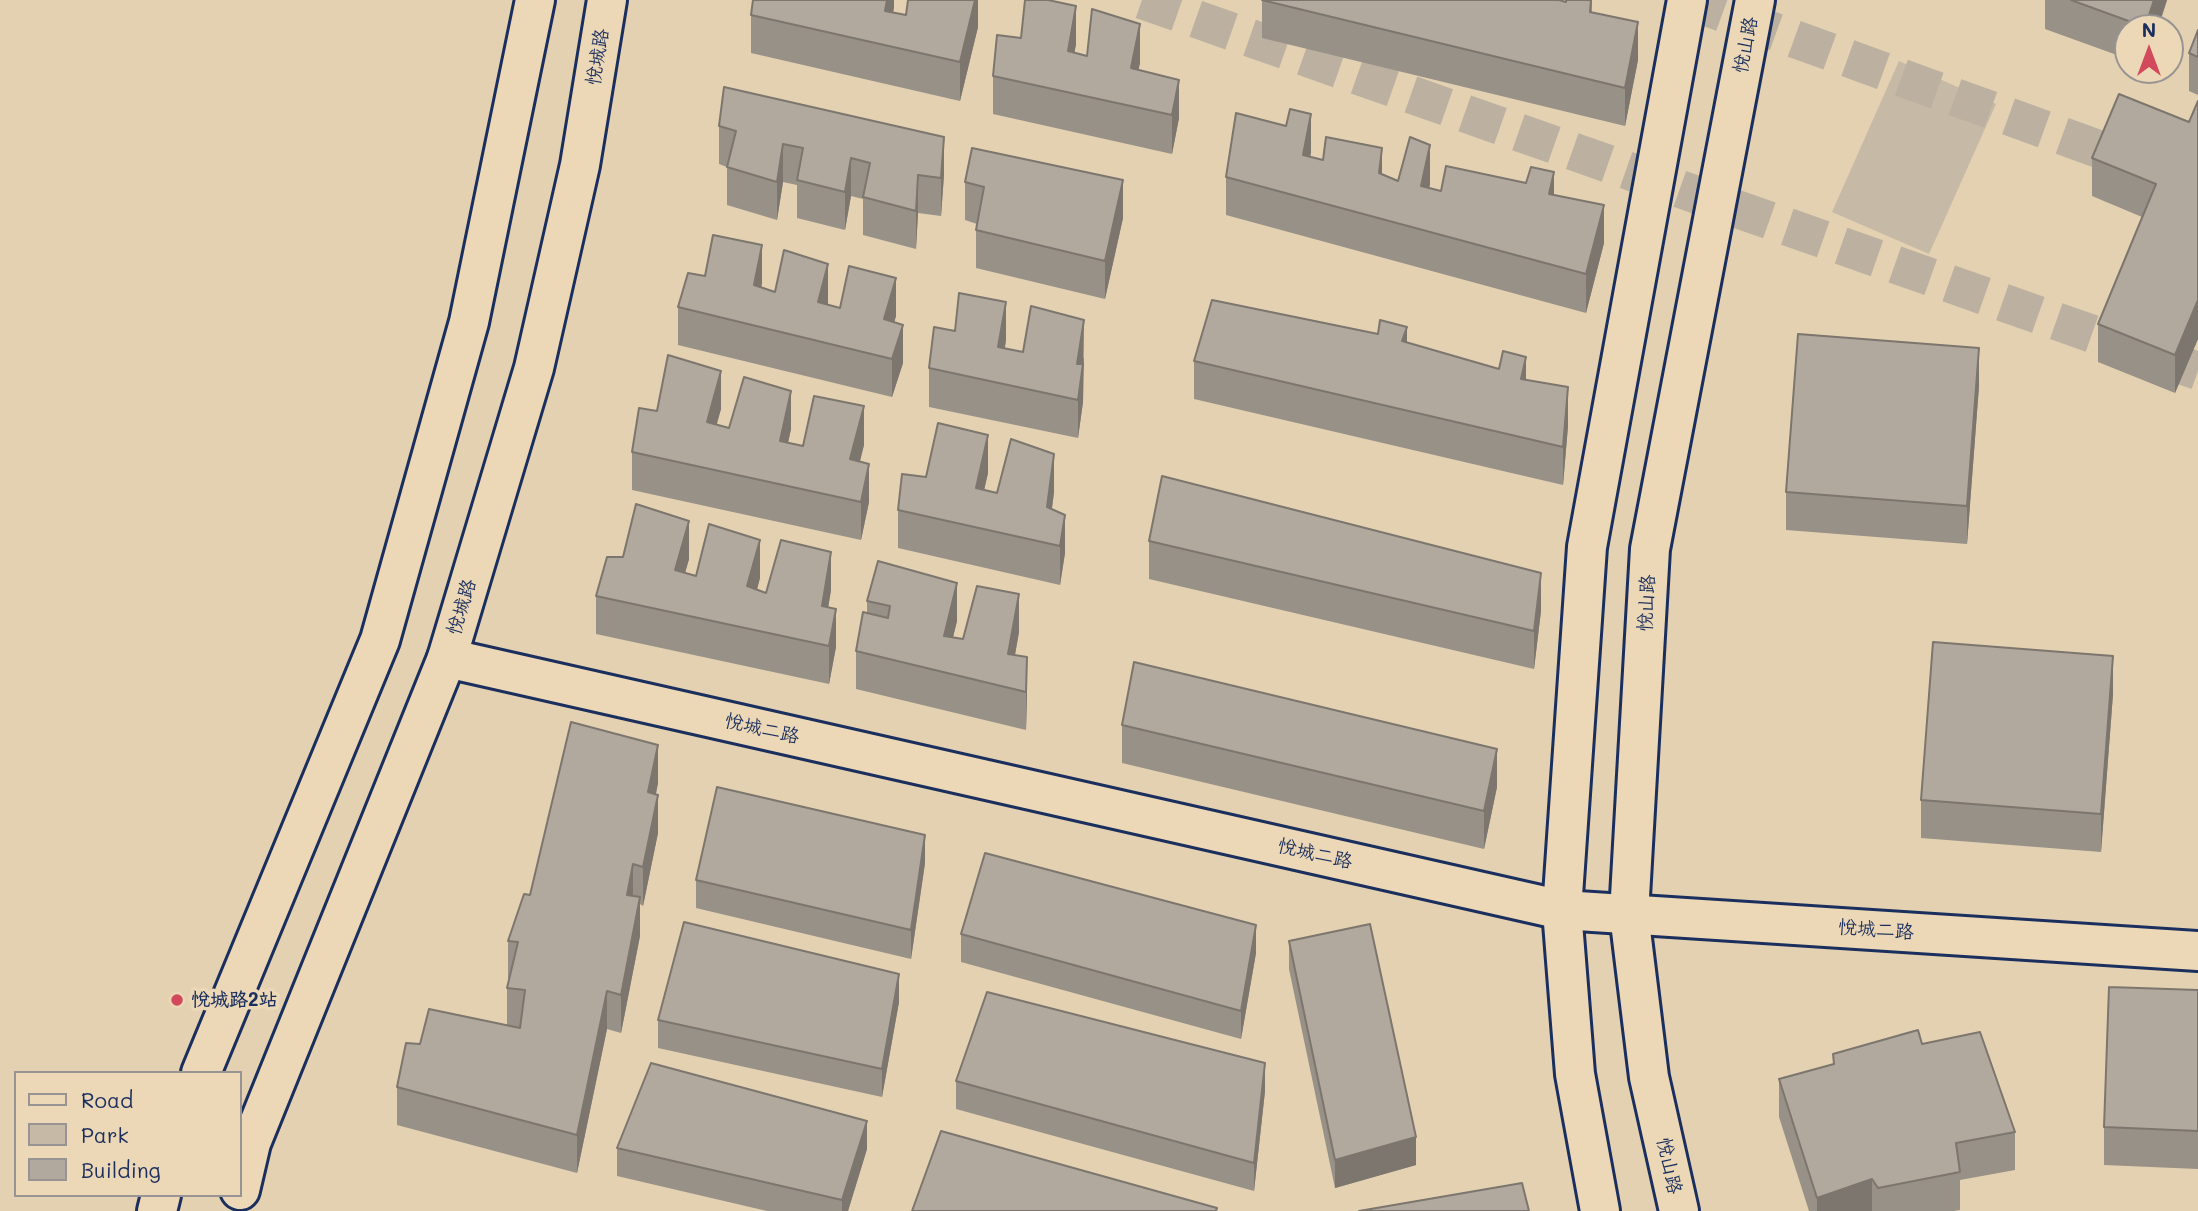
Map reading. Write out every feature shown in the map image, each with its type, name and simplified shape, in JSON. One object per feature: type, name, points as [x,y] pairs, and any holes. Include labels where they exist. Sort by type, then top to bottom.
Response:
[{"type":"main road","points":[[202,1071],[380,640],[469,322],[535,0]]},
{"type":"main road","name":"悦城路","points":[[242,1181],[251,1143],[447,658],[534,368],[580,164],[607,0]]},
{"type":"main road","points":[[1600,1211],[1575,1074],[1562,910],[1587,547],[1687,0]]},
{"type":"main road","name":"悦山路","points":[[1679,1211],[1649,1077],[1629,914],[1650,550],[1755,0]]},
{"type":"main road","name":"悦城二路","points":[[447,658],[1562,910],[2198,951]]},
{"type":"green space","points":[[1899,61],[1996,104],[1929,254],[1832,212]]},
{"type":"building","points":[[753,0],[887,0],[885,11],[906,15],[908,0],[975,0],[960,62],[751,15]]},
{"type":"building","points":[[1025,0],[1048,0],[1076,6],[1068,51],[1087,56],[1092,9],[1140,24],[1131,68],[1179,80],[1172,115],[993,76],[997,35],[1021,38]]},
{"type":"building","points":[[1262,0],[1591,0],[1590,12],[1638,22],[1625,88]]},
{"type":"building","points":[[2071,0],[2154,0],[2149,14],[2114,16]]},
{"type":"building","points":[[2198,30],[2198,57],[2189,53]]},
{"type":"building","points":[[724,87],[944,137],[941,178],[918,175],[916,211],[863,197],[870,163],[851,158],[845,192],[797,180],[803,148],[783,144],[777,182],[727,167],[736,131],[719,126]]},
{"type":"building","points":[[2119,94],[2189,122],[2198,101],[2198,300],[2175,355],[2098,324],[2156,184],[2092,158]]},
{"type":"building","points":[[1290,109],[1311,114],[1303,155],[1323,160],[1326,137],[1382,148],[1379,173],[1398,181],[1410,137],[1430,145],[1421,186],[1441,191],[1446,166],[1526,183],[1531,167],[1554,172],[1549,194],[1604,205],[1586,274],[1226,177],[1236,113],[1286,126]]},
{"type":"building","points":[[972,148],[1123,180],[1105,261],[976,230],[984,187],[965,182]]},
{"type":"building","points":[[713,235],[762,245],[754,285],[775,292],[784,250],[828,264],[818,302],[840,308],[849,266],[896,278],[884,319],[903,325],[892,359],[678,307],[688,273],[705,276]]},
{"type":"building","points":[[959,293],[1006,302],[998,347],[1023,352],[1031,306],[1084,320],[1077,364],[1083,364],[1078,400],[929,368],[934,327],[955,331]]},
{"type":"building","points":[[1212,300],[1378,334],[1380,320],[1407,327],[1402,341],[1499,369],[1503,351],[1526,357],[1521,379],[1568,387],[1563,447],[1194,361]]},
{"type":"building","points":[[1798,334],[1979,348],[1967,506],[1786,492]]},
{"type":"building","points":[[668,355],[721,371],[707,422],[729,428],[744,377],[791,391],[780,441],[803,446],[814,396],[864,406],[850,459],[869,464],[861,502],[632,452],[639,408],[657,411]]},
{"type":"building","points":[[938,423],[988,435],[976,488],[997,493],[1011,439],[1054,454],[1047,507],[1065,515],[1060,546],[898,510],[902,474],[926,477]]},
{"type":"building","points":[[1162,476],[1541,573],[1534,631],[1149,541]]},
{"type":"building","points":[[636,504],[689,521],[675,570],[696,576],[709,524],[760,540],[747,586],[766,593],[781,540],[831,552],[822,606],[836,609],[829,646],[596,596],[607,557],[623,557]]},
{"type":"building","points":[[878,561],[957,583],[944,636],[963,639],[977,586],[1019,594],[1008,654],[1027,657],[1026,692],[856,651],[863,612],[888,618],[890,606],[867,601]]},
{"type":"building","points":[[1933,642],[2113,656],[2101,814],[1921,800]]},
{"type":"building","points":[[1134,662],[1497,749],[1484,811],[1122,725]]},
{"type":"building","points":[[571,722],[658,745],[648,792],[658,795],[643,867],[633,864],[627,895],[640,897],[621,995],[607,991],[577,1135],[397,1087],[406,1043],[420,1044],[429,1009],[520,1028],[525,990],[507,988],[518,942],[508,941],[524,894],[530,895]]},
{"type":"building","points":[[717,787],[925,835],[911,930],[696,880]]},
{"type":"building","points":[[985,853],[1256,925],[1241,1011],[961,934]]},
{"type":"building","points":[[684,922],[899,974],[882,1069],[658,1020]]},
{"type":"building","points":[[1370,924],[1416,1137],[1335,1160],[1289,941]]},
{"type":"building","points":[[2109,987],[2198,990],[2198,1131],[2104,1127]]},
{"type":"building","points":[[987,992],[1265,1063],[1254,1163],[956,1081]]},
{"type":"building","points":[[1918,1030],[1922,1044],[1980,1032],[2015,1132],[1956,1143],[1960,1172],[1878,1188],[1872,1179],[1817,1198],[1779,1079],[1834,1064],[1833,1054]]},
{"type":"building","points":[[651,1063],[867,1121],[842,1200],[617,1148]]},
{"type":"building","points":[[941,1131],[1217,1208],[1216,1211],[912,1211]]},
{"type":"building","points":[[1522,1183],[1529,1211],[1359,1211]]},
{"type":"tunnel","points":[[1142,0],[2198,371]]},
{"type":"tunnel","points":[[1687,0],[2198,185]]},
{"type":"place","name":"悦城路2站","points":[[177,1000]]}]
